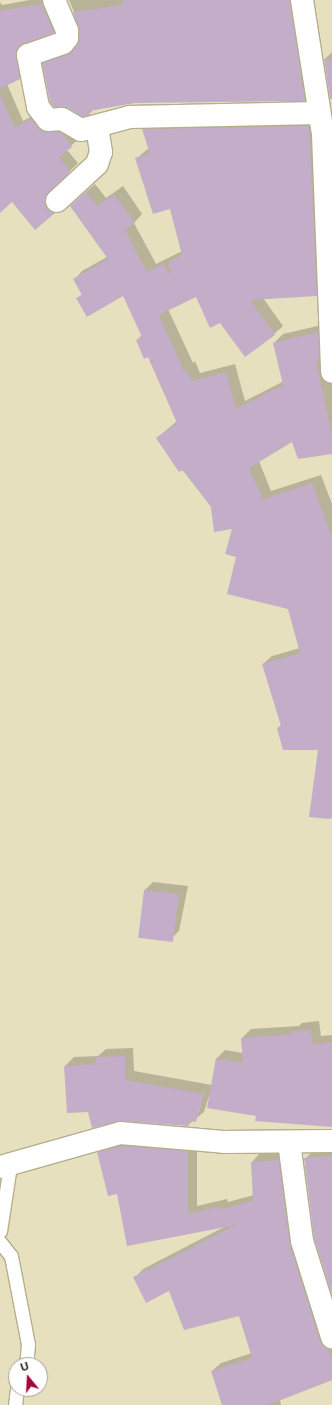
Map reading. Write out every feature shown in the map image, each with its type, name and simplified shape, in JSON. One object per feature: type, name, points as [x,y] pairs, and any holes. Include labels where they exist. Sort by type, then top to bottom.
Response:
[{"type":"street","points":[[54,0],[68,35],[63,43],[30,52],[28,55],[38,107],[48,120],[62,119],[81,130],[130,117],[319,113]]},
{"type":"street","points":[[302,0],[319,113],[327,193],[328,333],[332,372]]},
{"type":"street","points":[[57,201],[96,164],[101,152],[97,126]]},
{"type":"street","points":[[12,1164],[120,1133],[173,1140],[289,1142],[332,1141]]},
{"type":"street","points":[[289,1142],[302,1241],[332,1336]]},
{"type":"lane","points":[[0,1231],[12,1164]]},
{"type":"lane","points":[[0,1242],[11,1256],[28,1344],[27,1357]]},
{"type":"building","points":[[122,0],[290,0],[305,101],[135,103],[89,111],[90,115],[83,117],[68,108],[54,107],[50,102],[42,63],[67,55],[77,46],[79,31],[73,12],[123,5]]},
{"type":"building","points":[[42,4],[54,33],[19,46],[16,57],[20,79],[0,89],[0,11]]},
{"type":"building","points":[[324,59],[332,59],[332,99],[330,99]]},
{"type":"building","points":[[0,95],[15,128],[31,119],[43,131],[62,133],[72,147],[59,157],[70,172],[45,198],[48,209],[55,213],[35,230],[12,202],[0,213]]},
{"type":"building","points":[[309,126],[317,296],[250,300],[275,335],[245,357],[220,323],[210,328],[196,297],[159,315],[184,371],[186,369],[192,381],[226,372],[236,409],[283,385],[273,343],[318,332],[319,361],[316,361],[332,435],[332,454],[298,459],[292,442],[249,468],[263,499],[312,483],[332,537],[332,818],[329,819],[309,817],[318,750],[283,750],[277,728],[281,726],[262,664],[300,653],[288,609],[227,594],[236,557],[225,554],[232,529],[214,532],[211,507],[183,470],[179,472],[156,438],[177,423],[148,357],[144,359],[136,340],[142,337],[123,296],[87,317],[76,298],[82,295],[73,279],[108,259],[70,206],[86,192],[97,206],[114,194],[135,223],[125,230],[147,272],[163,264],[173,277],[168,262],[182,255],[170,209],[153,214],[135,158],[150,154],[142,129]]},
{"type":"building","points":[[144,890],[179,894],[173,942],[138,938]]},
{"type":"building","points":[[311,1030],[313,1045],[332,1042],[332,1127],[255,1121],[256,1116],[207,1108],[216,1058],[243,1063],[241,1038],[293,1034],[292,1031]]},
{"type":"building","points":[[125,1056],[125,1080],[204,1094],[196,1122],[189,1121],[189,1126],[121,1121],[92,1128],[88,1112],[67,1113],[64,1066],[96,1064],[96,1057]]},
{"type":"building","points":[[121,1146],[188,1151],[188,1214],[219,1207],[219,1210],[253,1201],[251,1162],[279,1160],[290,1245],[320,1341],[328,1348],[332,1363],[332,1380],[268,1405],[222,1405],[211,1371],[252,1358],[239,1316],[184,1330],[169,1291],[146,1303],[133,1277],[236,1225],[127,1246],[117,1194],[108,1196],[97,1152]]},
{"type":"building","points":[[332,1156],[332,1295],[314,1238],[304,1158]]}]
